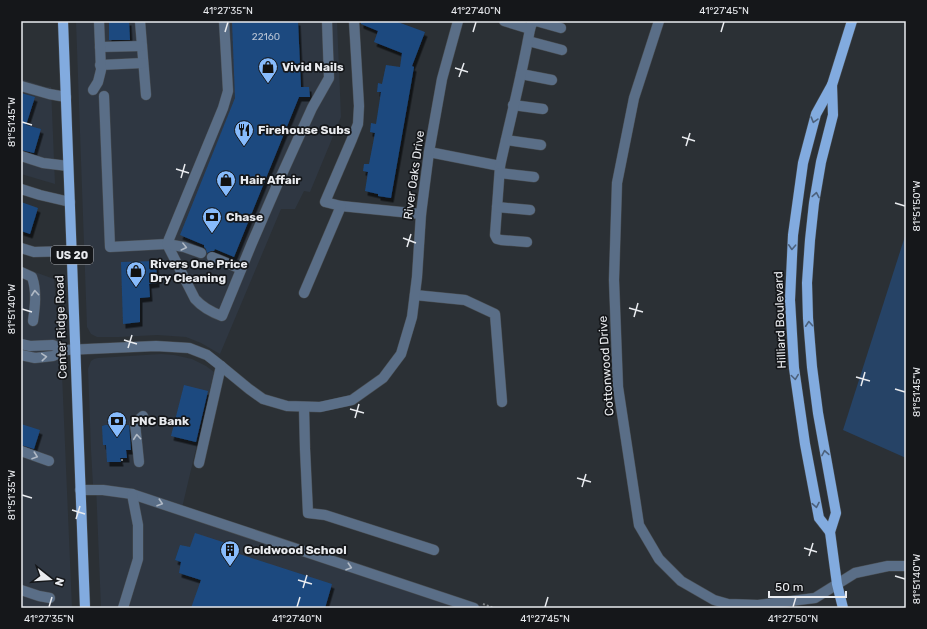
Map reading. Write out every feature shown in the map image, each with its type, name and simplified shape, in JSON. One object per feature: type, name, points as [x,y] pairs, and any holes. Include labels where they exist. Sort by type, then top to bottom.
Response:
[{"type":"main road","name":"Center Ridge Road","points":[[63,21],[72,251],[70,350],[80,490],[85,608]]},
{"type":"main road","name":"Hilliard Boulevard","points":[[830,532],[819,518],[805,444],[794,368],[790,300],[793,235],[803,163],[816,114],[832,85],[852,21]]},
{"type":"main road","name":"Hilliard Boulevard","points":[[832,85],[833,115],[814,202],[807,283],[812,367],[818,414],[836,513],[830,532],[838,584],[844,608]]},
{"type":"street","points":[[93,90],[98,82],[101,70],[99,21]]},
{"type":"street","points":[[140,21],[146,95]]},
{"type":"street","points":[[224,21],[228,92],[167,244],[195,299],[200,305],[222,316],[252,243],[312,108],[329,78],[328,21]]},
{"type":"street","points":[[354,21],[359,106],[358,124],[325,202],[341,206],[421,214]]},
{"type":"street","name":"River Oaks Drive","points":[[70,350],[156,346],[189,348],[207,355],[263,399],[287,406],[320,407],[352,400],[383,378],[401,354],[412,317],[421,214],[429,152],[442,79],[458,21]]},
{"type":"street","points":[[504,21],[530,29]]},
{"type":"street","points":[[527,242],[501,240],[497,239],[495,235],[500,169],[532,23],[536,21],[561,28]]},
{"type":"street","name":"Cottonwood Drive","points":[[659,21],[634,98],[617,183],[616,198],[614,280],[618,387],[639,525],[659,559],[681,581],[714,600],[728,604],[758,605],[815,598],[855,573],[888,566],[906,566]]},
{"type":"street","points":[[528,41],[562,50]]},
{"type":"street","points":[[100,47],[142,46]]},
{"type":"street","points":[[100,65],[143,63]]},
{"type":"street","points":[[521,74],[552,80]]},
{"type":"street","points":[[21,86],[66,97]]},
{"type":"street","points":[[104,96],[110,247],[167,244],[180,246],[201,253]]},
{"type":"street","points":[[514,105],[543,109]]},
{"type":"street","points":[[506,140],[541,145]]},
{"type":"street","points":[[429,152],[534,177]]},
{"type":"street","points":[[21,156],[43,163],[68,166]]},
{"type":"street","points":[[21,189],[70,202]]},
{"type":"street","points":[[304,293],[341,206]]},
{"type":"street","points":[[497,207],[530,210]]},
{"type":"street","points":[[21,248],[34,252],[72,251]]},
{"type":"street","points":[[212,257],[241,270]]},
{"type":"street","points":[[21,272],[32,277],[34,283],[35,305],[33,321]]},
{"type":"street","points":[[415,295],[465,300],[495,314],[502,402]]},
{"type":"street","points":[[21,344],[30,346],[53,345],[70,350]]},
{"type":"street","points":[[21,355],[35,358],[53,356],[70,350]]},
{"type":"street","points":[[199,463],[221,366]]},
{"type":"street","points":[[304,407],[308,513],[325,515],[434,550]]},
{"type":"street","points":[[138,462],[135,423],[143,416]]},
{"type":"street","points":[[21,452],[49,461]]},
{"type":"street","points":[[80,490],[103,490],[132,494],[478,606]]},
{"type":"street","points":[[123,608],[138,559],[138,525],[132,494]]},
{"type":"street","points":[[21,590],[50,598]]},
{"type":"path","points":[[120,460],[125,460]]},
{"type":"path","points":[[478,606],[494,608]]},
{"type":"shaded area","points":[[76,21],[337,21],[341,117],[310,192],[304,191],[295,209],[281,209],[220,354],[201,343],[186,337],[157,335],[97,337],[91,334],[87,327]]},
{"type":"shaded area","points":[[21,79],[46,87],[51,87],[55,184],[21,174]]},
{"type":"shaded area","points":[[906,233],[906,458],[843,430]]},
{"type":"shaded area","points":[[21,267],[54,279],[62,374],[72,608],[21,608]]},
{"type":"shaded area","points":[[161,354],[192,359],[214,372],[182,508],[489,608],[101,608],[96,485],[93,485],[88,369],[91,361],[98,358]]},
{"type":"building","points":[[109,21],[129,21],[130,40],[109,40]]},
{"type":"building","points":[[232,21],[298,21],[301,87],[309,87],[310,97],[299,97],[234,257],[215,249],[214,251],[207,253],[204,245],[180,235],[235,98]]},
{"type":"building","points":[[361,21],[395,21],[425,32],[412,66],[414,67],[391,198],[378,196],[378,194],[365,191],[368,172],[363,171],[364,164],[369,164],[375,133],[370,132],[371,123],[376,124],[381,92],[377,92],[378,83],[382,84],[386,65],[400,67],[402,53],[374,42],[378,31],[361,24]]},
{"type":"building","points":[[21,93],[35,97],[26,125],[41,129],[34,153],[21,150]]},
{"type":"building","points":[[21,202],[38,208],[30,234],[21,231]]},
{"type":"building","points":[[156,261],[157,283],[149,284],[150,297],[140,298],[140,322],[123,324],[121,262]]},
{"type":"building","points":[[184,385],[208,391],[196,442],[171,436]]},
{"type":"building","points":[[21,424],[40,430],[34,449],[21,445]]},
{"type":"building","name":"PNC Bank","points":[[129,425],[131,450],[126,450],[127,458],[120,458],[121,462],[107,462],[106,445],[103,445],[102,426]]},
{"type":"building","name":"Goldwood School","points":[[195,533],[235,546],[233,552],[332,584],[325,608],[191,608],[201,580],[179,573],[181,562],[175,560],[180,545],[190,547]]},
{"type":"place","name":"Vivid Nails","points":[[268,84]]},
{"type":"place","name":"Firehouse Subs","points":[[244,147]]},
{"type":"place","name":"Hair Affair","points":[[226,197]]},
{"type":"place","name":"Chase","points":[[212,234]]},
{"type":"place","name":"Rivers One Price Dry Cleaning","points":[[136,288]]},
{"type":"place","name":"PNC Bank","points":[[117,438]]},
{"type":"place","name":"Goldwood School","points":[[230,567]]}]
